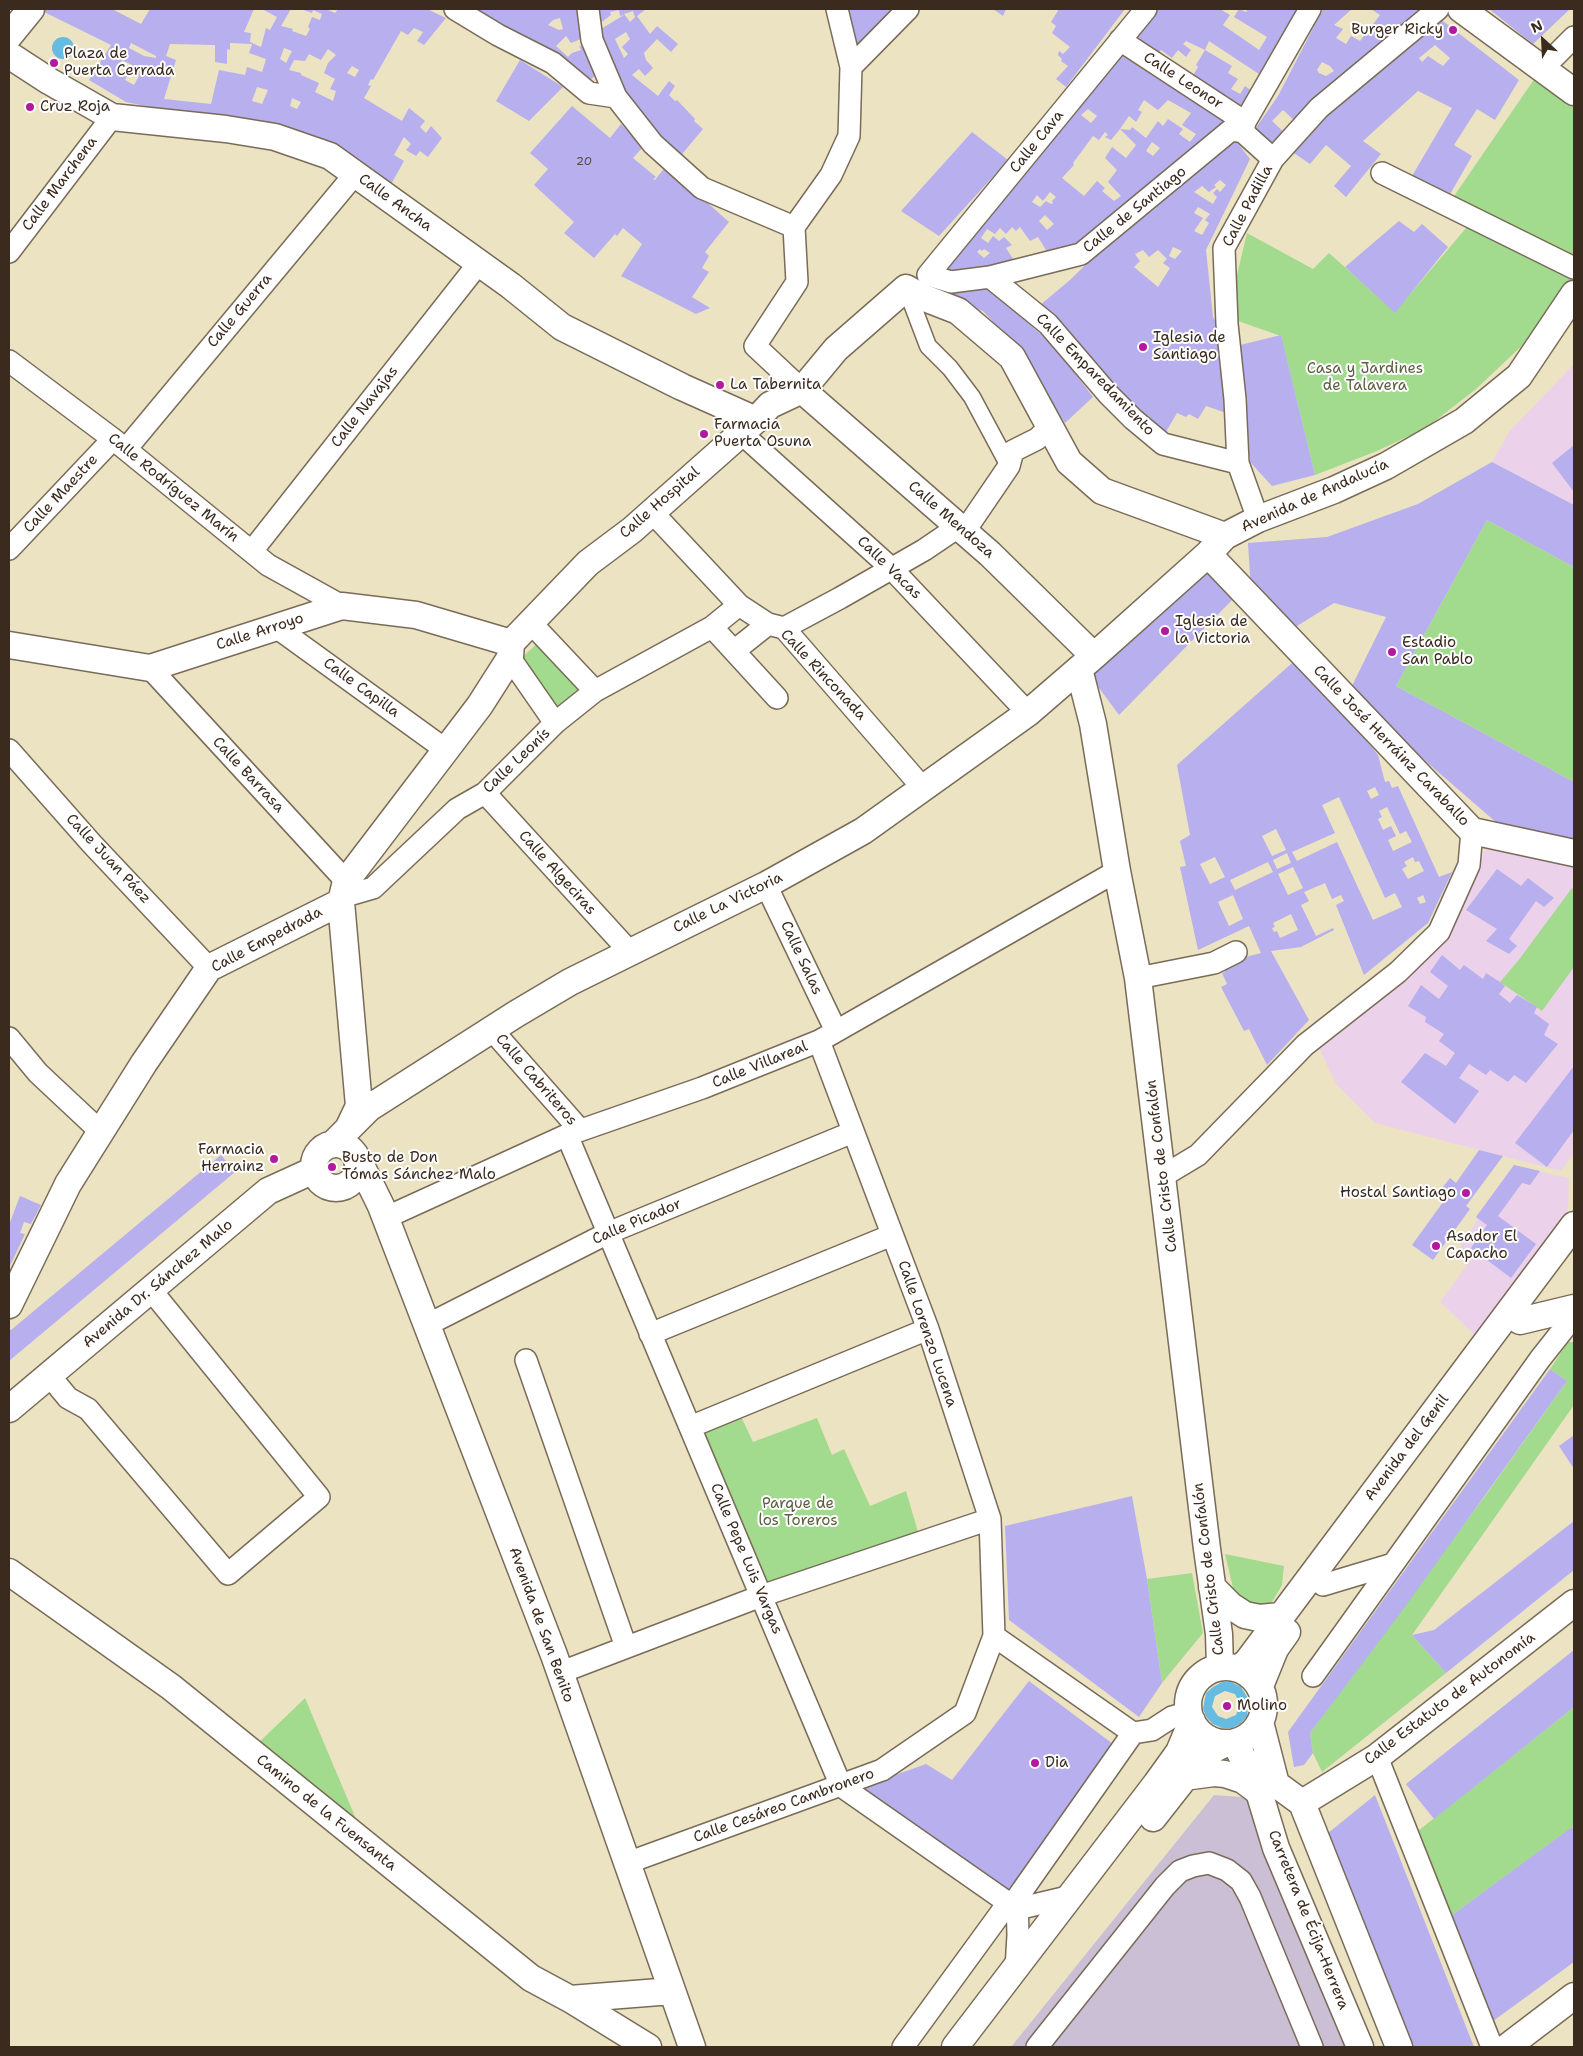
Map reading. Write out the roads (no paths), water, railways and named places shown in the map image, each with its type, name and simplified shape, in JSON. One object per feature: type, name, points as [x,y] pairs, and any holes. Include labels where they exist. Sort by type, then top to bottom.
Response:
[{"type":"street","points":[[9,36],[31,9]]},
{"type":"street","points":[[455,9],[498,35],[553,63],[589,93],[616,97]]},
{"type":"street","points":[[588,9],[592,40],[616,97],[652,144],[702,188],[794,227]]},
{"type":"street","points":[[802,390],[755,346],[796,282],[794,227],[832,175],[849,136],[851,67],[837,9]]},
{"type":"street","points":[[851,67],[908,9]]},
{"type":"street","name":"Calle Cava","points":[[917,282],[1146,9]]},
{"type":"street","points":[[1244,127],[1310,9]]},
{"type":"street","points":[[1273,159],[1318,108],[1438,9]]},
{"type":"street","points":[[1461,9],[1574,92]]},
{"type":"street","points":[[1542,69],[1574,37]]},
{"type":"street","name":"Calle Leonor","points":[[1120,40],[1244,127]]},
{"type":"street","name":"Calle Ancha","points":[[9,54],[49,81],[112,117],[226,129],[275,137],[330,156],[478,263],[562,327],[682,387],[748,427]]},
{"type":"street","name":"Calle Marchena","points":[[9,252],[112,117]]},
{"type":"street","name":"Calle Padilla","points":[[1244,127],[1273,159],[1224,248],[1226,324],[1235,399],[1238,463],[1258,519]]},
{"type":"street","name":"Calle de Santiago","points":[[917,282],[952,282],[990,277],[1081,254],[1232,130],[1244,127]]},
{"type":"street","points":[[1382,173],[1574,268]]},
{"type":"street","name":"Calle Guerra","points":[[119,444],[355,174]]},
{"type":"street","name":"Calle Navajas","points":[[252,551],[478,263]]},
{"type":"street","name":"Calle Emparedamiento","points":[[990,277],[1048,324],[1108,394],[1133,419],[1163,444],[1238,463]]},
{"type":"street","points":[[917,282],[922,297],[958,311],[1012,357],[1069,462],[1102,491],[1216,545]]},
{"type":"street","points":[[917,282],[928,346],[950,368],[972,397],[1009,466]]},
{"type":"street","name":"Calle Hospital","points":[[510,650],[532,623],[588,563],[632,530],[651,511],[748,427],[770,405],[802,390],[836,348],[917,282]]},
{"type":"street","name":"Avenida de Andalucía","points":[[1087,663],[1216,545],[1258,519],[1334,490],[1386,466],[1464,421],[1518,376],[1574,294]]},
{"type":"street","name":"Calle Rodríguez Marín","points":[[9,361],[119,444],[268,565],[342,606]]},
{"type":"street","name":"Calle Mendoza","points":[[802,390],[990,554],[1087,663]]},
{"type":"street","points":[[734,651],[776,626],[840,598],[961,530],[1009,466],[1013,451],[1036,440],[1050,426]]},
{"type":"street","name":"Calle Vacas","points":[[748,427],[891,568],[1028,713]]},
{"type":"street","name":"Calle Maestre","points":[[9,549],[119,444]]},
{"type":"street","name":"Calle Rinconada","points":[[651,511],[739,605],[776,626],[922,787]]},
{"type":"street","name":"Calle José Herráinz Caraballo","points":[[1163,1176],[1198,1155],[1305,1046],[1398,972],[1439,932],[1469,865],[1472,831],[1216,545]]},
{"type":"street","name":"Calle Leonís","points":[[343,893],[373,888],[457,809],[485,793],[555,724],[595,691],[712,627],[739,605]]},
{"type":"street","name":"Calle Arroyo","points":[[9,645],[150,668],[342,606],[416,615],[510,650]]},
{"type":"street","points":[[532,623],[595,691]]},
{"type":"street","name":"Calle Capilla","points":[[276,626],[446,750]]},
{"type":"street","points":[[712,627],[777,698]]},
{"type":"street","points":[[510,650],[555,724]]},
{"type":"street","name":"Calle Empedrada","points":[[9,1305],[68,1184],[144,1062],[209,968],[343,893],[480,705],[510,650]]},
{"type":"street","name":"Calle La Victoria","points":[[341,1136],[369,1108],[516,1014],[570,982],[766,885],[863,830],[1028,713],[1087,663]]},
{"type":"street","name":"Calle Cristo de Confalón","points":[[1087,663],[1093,724],[1116,871],[1138,978],[1212,1587],[1219,1634],[1229,1668]]},
{"type":"street","name":"Calle Barrasa","points":[[150,668],[343,893]]},
{"type":"street","name":"Calle Juan Páez","points":[[9,750],[92,844],[209,968]]},
{"type":"street","name":"Calle Algeciras","points":[[485,793],[630,952]]},
{"type":"street","points":[[1472,831],[1574,853]]},
{"type":"street","name":"Calle Villareal","points":[[383,1212],[573,1133],[702,1088],[827,1036],[1116,871]]},
{"type":"street","name":"Calle Salas","points":[[766,885],[827,1036]]},
{"type":"street","points":[[341,1136],[358,1159],[357,1174],[347,1186],[334,1188],[321,1183],[314,1170],[316,1156],[341,1136],[359,1106],[343,893]]},
{"type":"street","points":[[1138,978],[1214,963],[1236,952]]},
{"type":"street","name":"Calle Cabriteros","points":[[492,1030],[573,1133]]},
{"type":"street","name":"Calle Lorenzo Lucena","points":[[827,1036],[853,1132],[928,1329],[990,1519],[994,1636]]},
{"type":"street","points":[[9,1038],[38,1073],[101,1132]]},
{"type":"street","name":"Calle Picador","points":[[427,1325],[608,1233],[853,1132]]},
{"type":"street","name":"Calle Pepe Luis Vargas","points":[[573,1133],[608,1233],[841,1786]]},
{"type":"street","name":"Avenida de San Benito","points":[[358,1159],[383,1212],[554,1654],[692,2047]]},
{"type":"street","name":"Avenida Dr. Sánchez Malo","points":[[9,1409],[268,1191],[314,1170]]},
{"type":"street","points":[[347,1186],[383,1212]]},
{"type":"street","name":"Avenida del Genil","points":[[1229,1668],[1247,1662],[1574,1225]]},
{"type":"street","points":[[650,1334],[892,1235]]},
{"type":"street","name":"Avenida del Genil","points":[[1260,1686],[1275,1649],[1574,1248]]},
{"type":"street","points":[[49,1375],[68,1398],[88,1409],[228,1574],[319,1497],[151,1290]]},
{"type":"street","points":[[1520,1321],[1574,1308]]},
{"type":"street","points":[[1313,1676],[1540,1359],[1574,1316]]},
{"type":"street","points":[[690,1427],[928,1329]]},
{"type":"street","points":[[526,1360],[626,1647]]},
{"type":"street","points":[[560,1673],[761,1596],[990,1519]]},
{"type":"street","points":[[1323,1584],[1393,1564]]},
{"type":"street","name":"Camino de la Fuensanta","points":[[9,1572],[170,1687],[531,1978],[570,1999],[648,2047]]},
{"type":"street","points":[[1212,1587],[1231,1606],[1245,1615],[1259,1618],[1281,1616]]},
{"type":"street","name":"Calle Estatuto de Autonomía","points":[[1302,1803],[1377,1757],[1574,1603]]},
{"type":"street","points":[[994,1636],[1133,1733],[1152,1730],[1172,1717],[1190,1716]]},
{"type":"street","name":"Calle Cesáreo Cambronero","points":[[627,1863],[882,1770],[965,1713],[994,1636]]},
{"type":"street","points":[[955,2047],[1072,1896],[1178,1752],[1190,1716],[1189,1700],[1196,1683],[1209,1671],[1229,1668],[1250,1675],[1260,1686],[1265,1704],[1260,1724],[1252,1733],[1210,1751],[1197,1762],[979,2047]]},
{"type":"street","points":[[1190,1716],[1197,1730],[1206,1737],[1231,1743]]},
{"type":"street","points":[[1260,1724],[1276,1784],[1302,1803],[1399,2047]]},
{"type":"street","name":"Carretera de Écija-Herrera","points":[[1259,1792],[1260,1724]]},
{"type":"street","points":[[903,2047],[1013,1906],[1133,1733]]},
{"type":"street","name":"Carretera de Écija-Herrera","points":[[1231,1743],[1259,1792],[1276,1848],[1360,2047]]},
{"type":"street","points":[[1377,1757],[1492,2047]]},
{"type":"street","points":[[1184,1777],[1214,1773],[1225,1774],[1243,1780],[1259,1792]]},
{"type":"street","points":[[841,1786],[1013,1906],[1072,1896]]},
{"type":"street","points":[[1037,2047],[1165,1886],[1180,1871],[1209,1863],[1227,1870],[1241,1882],[1250,1898],[1312,2047]]},
{"type":"street","points":[[1013,1906],[1018,1935],[1016,1969]]},
{"type":"street","points":[[570,1999],[672,1991]]},
{"type":"street","points":[[1507,2047],[1574,1996]]},
{"type":"water","points":[[63,37],[73,44],[74,48],[67,58],[63,59],[53,52],[52,48],[59,38]]},
{"type":"water","points":[[1222,1682],[1231,1682],[1241,1687],[1249,1700],[1247,1716],[1240,1724],[1232,1728],[1222,1728],[1213,1724],[1207,1718],[1203,1709],[1206,1693]],"holes":[[[1225,1691],[1235,1694],[1240,1704],[1236,1715],[1226,1719],[1218,1716],[1212,1707],[1215,1696]]]},
{"type":"place","name":"Burger Ricky","points":[[1453,30]]},
{"type":"place","name":"Plaza de Puerta Cerrada","points":[[54,63]]},
{"type":"place","name":"Cruz Roja","points":[[30,107]]},
{"type":"place","name":"Iglesia de Santiago","points":[[1143,347]]},
{"type":"place","name":"La Tabernita","points":[[720,385]]},
{"type":"place","name":"Farmacia Puerta Osuna","points":[[704,434]]},
{"type":"place","name":"Iglesia de la Victoria","points":[[1165,631]]},
{"type":"place","name":"Estadio San Pablo","points":[[1392,652]]},
{"type":"place","name":"Farmacia Herrainz","points":[[274,1159]]},
{"type":"place","name":"Busto de Don Tómas Sánchez Malo","points":[[332,1167]]},
{"type":"place","name":"Hostal Santiago","points":[[1466,1193]]},
{"type":"place","name":"Asador El Capacho","points":[[1436,1246]]},
{"type":"place","name":"Molino","points":[[1227,1706]]},
{"type":"place","name":"Dia","points":[[1035,1763]]},
{"type":"park label","name":"Casa y Jardines de Talavera","points":[[1365,378]]},
{"type":"park label","name":"Parque de los Toreros","points":[[798,1512]]}]
